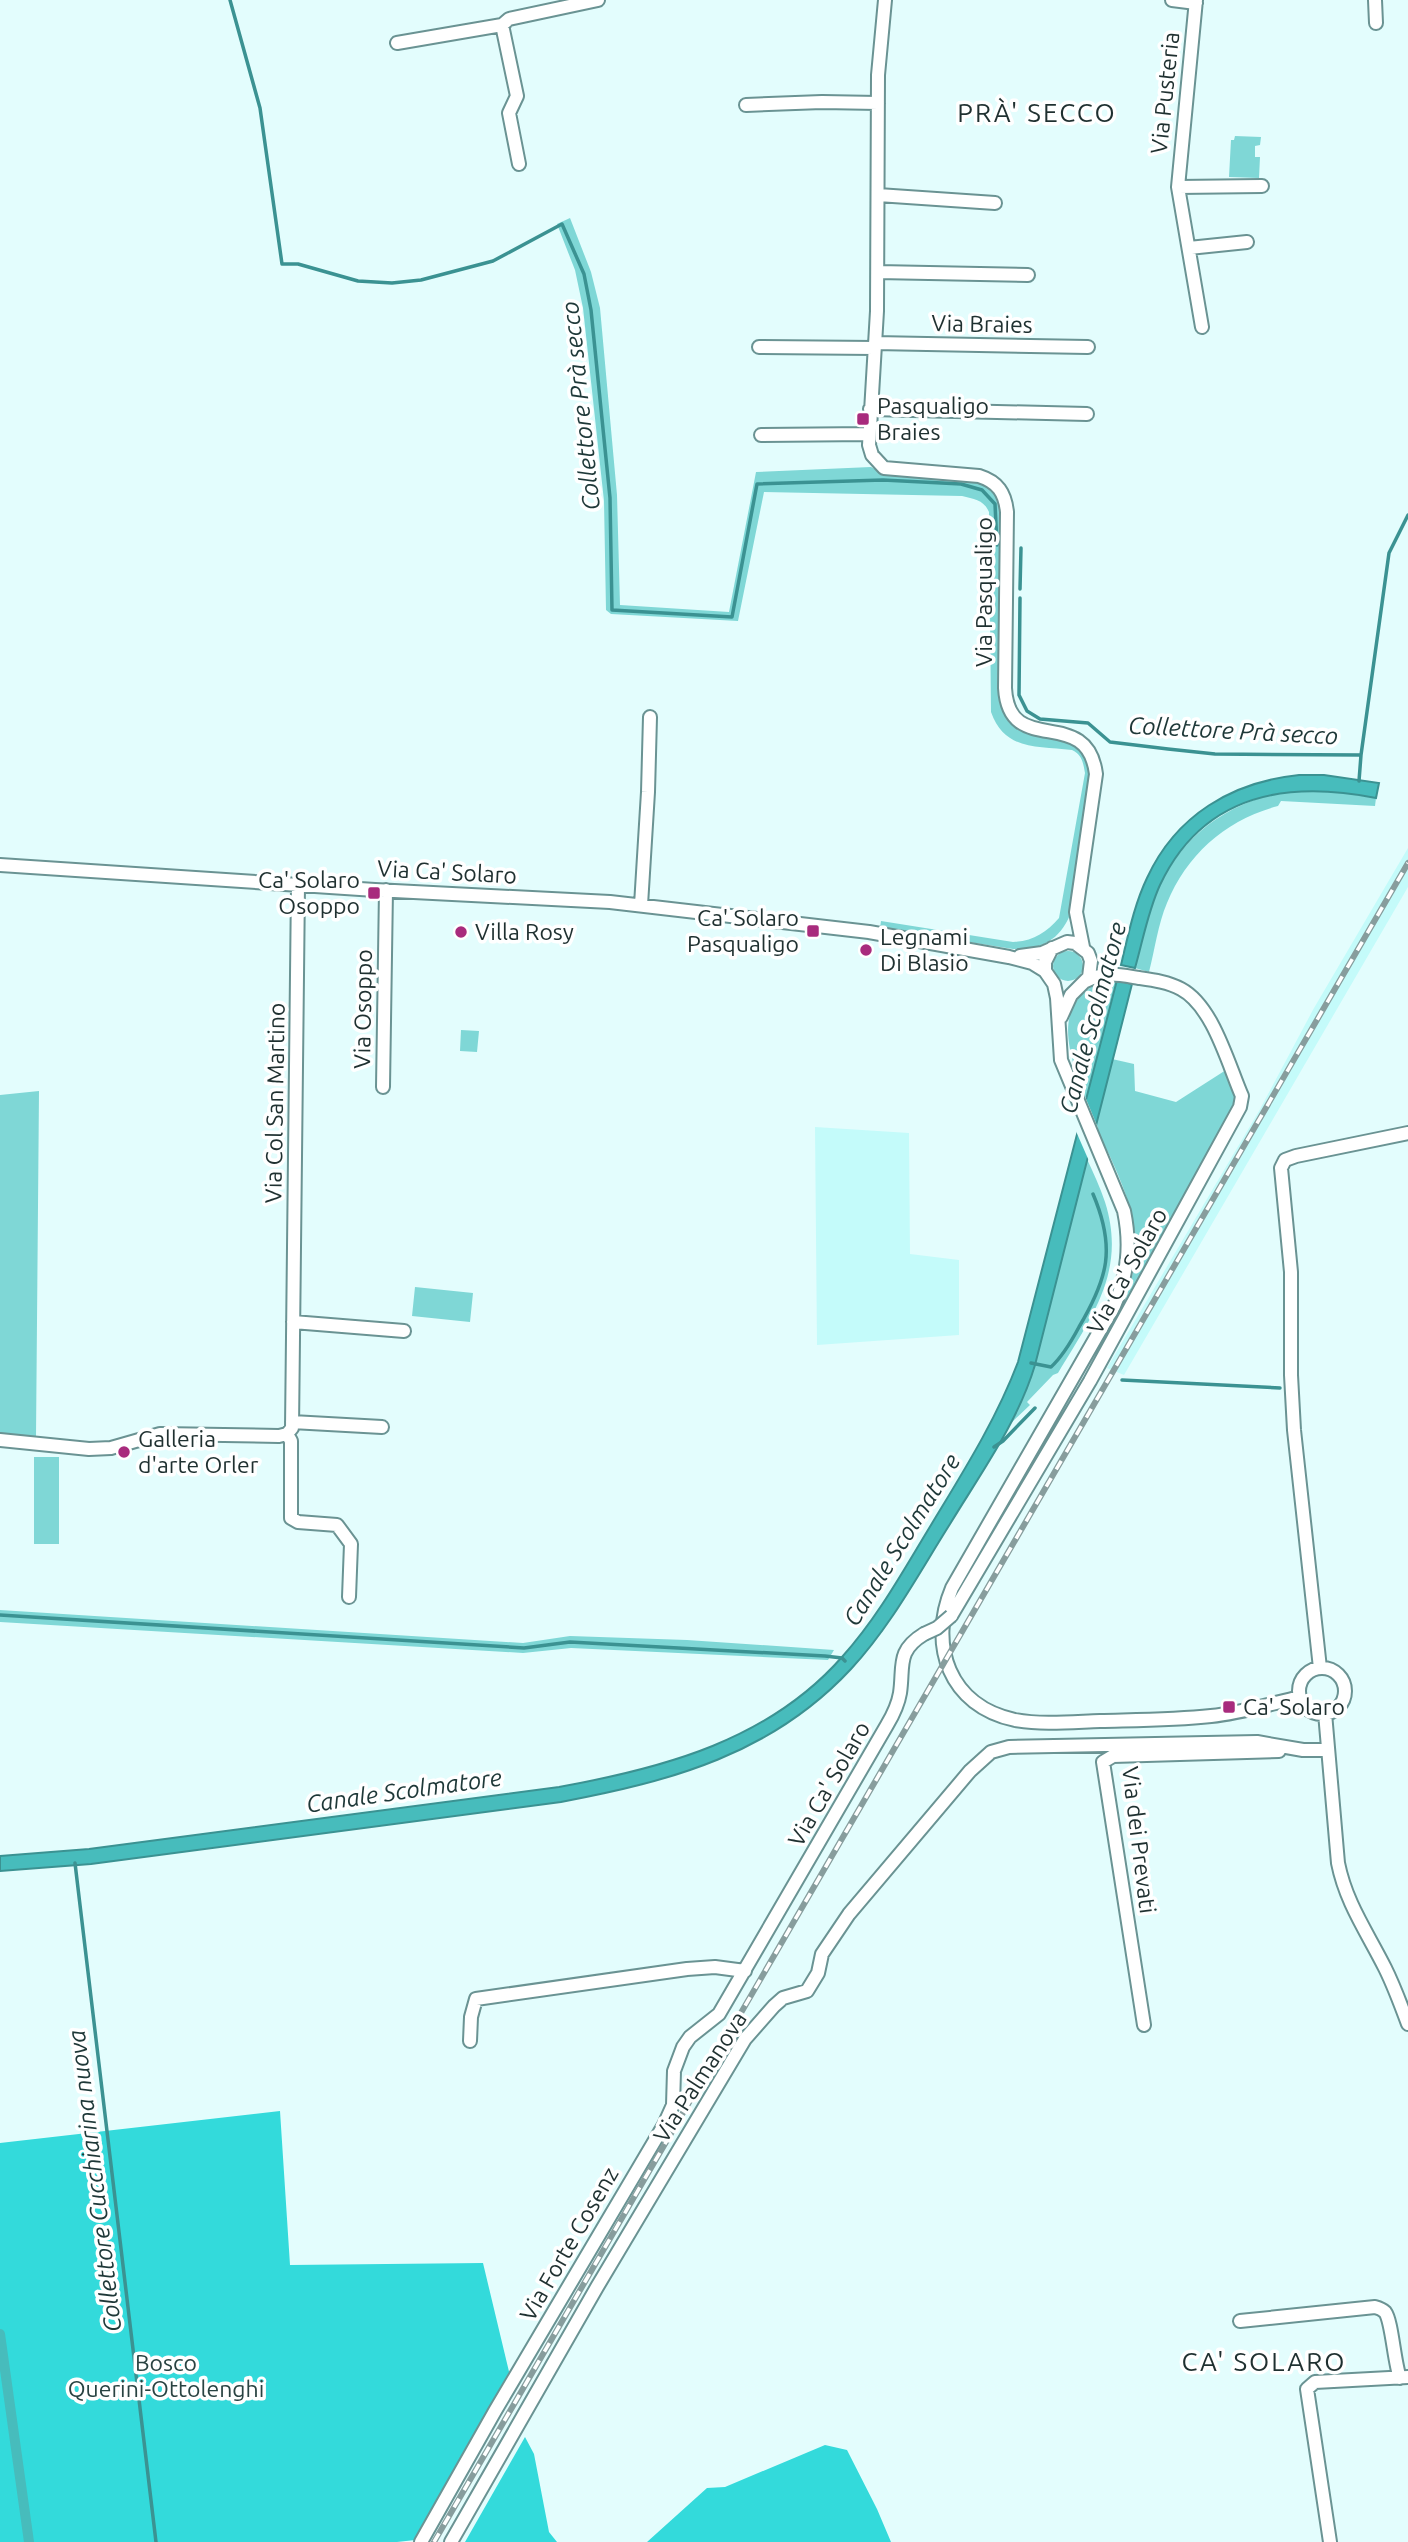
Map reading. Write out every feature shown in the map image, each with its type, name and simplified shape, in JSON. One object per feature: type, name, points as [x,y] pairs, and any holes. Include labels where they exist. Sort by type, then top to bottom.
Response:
[{"type":"street","points":[[397,43],[502,25],[509,19],[598,0]]},
{"type":"street","name":"Via Pasqualigo","points":[[885,0],[878,103],[878,272],[869,434],[872,454],[884,468],[979,476],[997,485],[1003,493],[1007,512],[1005,688],[1008,707],[1012,715],[1025,726],[1081,740],[1088,748],[1095,766],[1076,912],[1085,950]]},
{"type":"street","name":"Via Pusteria","points":[[1171,0],[1196,1],[1178,187],[1202,327]]},
{"type":"street","points":[[1375,0],[1376,23]]},
{"type":"street","points":[[502,25],[517,96],[509,113],[519,164]]},
{"type":"street","points":[[746,105],[878,103]]},
{"type":"street","name":"Via Pusteria","points":[[1178,187],[1262,186]]},
{"type":"street","points":[[878,195],[995,203]]},
{"type":"street","points":[[1189,248],[1247,242]]},
{"type":"street","points":[[878,272],[1028,275]]},
{"type":"street","name":"Via Braies","points":[[759,347],[1088,347]]},
{"type":"street","points":[[870,409],[1087,414]]},
{"type":"street","points":[[761,435],[869,434]]},
{"type":"street","points":[[641,905],[650,717]]},
{"type":"street","name":"Via Ca' Solaro","points":[[0,865],[298,885],[556,898],[860,930],[1032,963],[1045,971],[1054,984],[1061,988],[1082,984],[1102,974],[1118,974],[1168,983],[1199,1002],[1211,1022],[1242,1096],[1240,1107],[1090,1381],[951,1616],[945,1623],[914,1640],[901,1661],[900,1693],[887,1725],[745,1971]]},
{"type":"street","name":"Via Col San Martino","points":[[298,885],[291,1518],[298,1522],[337,1525],[351,1544],[349,1597]]},
{"type":"street","name":"Via Osoppo","points":[[383,1087],[386,890]]},
{"type":"street","name":"Via Pasqualigo","points":[[1056,946],[1076,912]]},
{"type":"street","name":"Via Ca' Solaro","points":[[1009,957],[1030,956],[1067,942],[1085,950],[1118,974]]},
{"type":"street","points":[[1045,971],[1045,962],[1056,946]]},
{"type":"street","name":"Via Ca' Solaro","points":[[1059,1022],[1064,1006],[1091,969],[1085,950]]},
{"type":"street","name":"Via Ca' Solaro","points":[[1054,984],[1060,1060],[1119,1196],[1126,1222],[1128,1262],[1121,1290],[1090,1349],[952,1588],[941,1629],[942,1647],[948,1668],[963,1690],[983,1708],[1026,1721],[1212,1716],[1300,1697]]},
{"type":"street","points":[[1320,1668],[1294,1430],[1291,1272],[1280,1174],[1283,1164],[1296,1156],[1408,1133]]},
{"type":"street","points":[[293,1322],[404,1331]]},
{"type":"street","points":[[0,1440],[89,1449],[111,1448],[160,1434],[279,1436],[290,1428],[382,1427]]},
{"type":"street","points":[[1320,1668],[1334,1671],[1343,1681],[1345,1688],[1337,1707],[1325,1713],[1307,1708],[1300,1697],[1301,1681],[1306,1674],[1320,1668]]},
{"type":"street","points":[[1325,1713],[1342,1882],[1353,1912],[1385,1968],[1408,2024]]},
{"type":"street","name":"Via Palmanova","points":[[451,2542],[604,2276],[745,2039],[783,1998],[807,1990],[818,1973],[822,1954],[849,1913],[970,1771],[991,1752],[1009,1747],[1257,1742],[1327,1749]]},
{"type":"street","name":"Via dei Prevati","points":[[1144,2025],[1103,1762],[1112,1756],[1285,1751],[1290,1747]]},
{"type":"street","points":[[470,2040],[471,2017],[476,1999],[687,1969],[715,1967],[745,1971]]},
{"type":"street","name":"Via Forte Cosenz","points":[[421,2542],[664,2125],[673,2105],[674,2071],[683,2047],[690,2037],[719,2014],[745,1971]]},
{"type":"street","points":[[1240,2321],[1375,2307],[1382,2309],[1388,2319],[1395,2365],[1404,2378]]},
{"type":"street","points":[[1330,2542],[1307,2389],[1315,2382],[1404,2378]]},
{"type":"shaded area","points":[[1235,136],[1261,137],[1260,145],[1255,146],[1255,157],[1260,157],[1259,178],[1229,177],[1231,140],[1234,140]]},
{"type":"shaded area","points":[[570,218],[591,272],[600,308],[617,495],[620,605],[729,612],[756,472],[871,467],[884,474],[978,482],[994,494],[1001,514],[1001,706],[1015,728],[1074,745],[1083,755],[1091,774],[1070,915],[1066,924],[1048,942],[1032,948],[1013,949],[880,928],[881,921],[1013,942],[1039,935],[1059,918],[1085,773],[1082,759],[1072,750],[1035,747],[1014,740],[997,725],[991,712],[987,508],[978,501],[962,496],[764,492],[738,621],[611,614],[606,610],[604,501],[583,308],[575,270],[557,224]]},
{"type":"shaded area","points":[[1299,775],[1324,775],[1379,783],[1376,798],[1310,791],[1279,794],[1250,801],[1224,813],[1199,830],[1178,854],[1160,885],[1135,968],[1121,965],[1142,888],[1159,856],[1174,836],[1190,820],[1229,794],[1251,785]]},
{"type":"shaded area","points":[[1300,790],[1323,790],[1376,798],[1375,806],[1281,801],[1278,806],[1259,812],[1226,829],[1197,854],[1175,885],[1161,919],[1149,972],[1135,968],[1154,900],[1164,877],[1193,838],[1210,823],[1252,801]]},
{"type":"shaded area","points":[[1408,848],[1408,887],[1124,1375],[1107,1368],[1259,1111],[1314,1008]]},
{"type":"shaded area","points":[[1068,951],[1079,955],[1083,966],[1079,977],[1068,981],[1057,977],[1053,966],[1057,955]]},
{"type":"shaded area","points":[[1103,980],[1103,983],[1108,985],[1117,980],[1086,1099],[1069,1043],[1070,1015],[1075,1003],[1085,992]]},
{"type":"shaded area","points":[[1117,980],[1132,984],[1028,1386],[998,1447],[892,1617],[851,1669],[820,1698],[788,1723],[718,1760],[602,1794],[561,1802],[91,1864],[0,1871],[0,1856],[89,1849],[559,1787],[598,1779],[675,1759],[712,1746],[748,1730],[782,1710],[813,1686],[855,1642],[890,1593],[1000,1404],[1018,1362]]},
{"type":"shaded area","points":[[461,1030],[479,1031],[477,1052],[460,1051]]},
{"type":"shaded area","points":[[1112,1059],[1134,1064],[1135,1091],[1176,1102],[1226,1070],[1235,1090],[1235,1105],[1120,1315],[1133,1273],[1133,1220],[1121,1182],[1096,1122]]},
{"type":"shaded area","points":[[39,1091],[36,1437],[0,1434],[0,1095]]},
{"type":"shaded area","points":[[815,1127],[909,1133],[910,1254],[959,1260],[959,1335],[817,1345]]},
{"type":"shaded area","points":[[1086,1157],[1103,1196],[1111,1227],[1109,1271],[1094,1312],[1058,1373],[1027,1402],[1030,1405],[1011,1423],[1035,1365]]},
{"type":"shaded area","points":[[415,1287],[473,1293],[470,1322],[412,1316]]},
{"type":"shaded area","points":[[34,1457],[59,1457],[59,1544],[34,1544]]},
{"type":"shaded area","points":[[0,1610],[523,1643],[570,1636],[687,1640],[834,1650],[828,1660],[571,1648],[523,1653],[0,1622]]},
{"type":"green space","name":"Bosco Querini-Ottolenghi","points":[[280,2111],[290,2265],[483,2263],[511,2380],[495,2411],[415,2540],[0,2542],[0,2143]]},
{"type":"green space","points":[[525,2437],[534,2454],[549,2532],[557,2542],[465,2542]]},
{"type":"green space","points":[[825,2445],[847,2450],[891,2542],[647,2542],[707,2488],[725,2487]]},
{"type":"pier","points":[[1084,1094],[1098,1128],[1089,1161],[1075,1129]]},
{"type":"waterway","name":"Collettore Prà secco","points":[[230,0],[260,108],[282,264],[298,264],[358,281],[392,283],[421,280],[493,261],[562,224],[584,274],[591,310],[610,498],[612,610],[732,617],[757,484],[883,480],[961,484],[982,490],[995,504],[997,545]]},
{"type":"waterway","points":[[1361,755],[1389,553],[1408,515]]},
{"type":"waterway","name":"Collettore Prà secco","points":[[1020,589],[1021,548]]},
{"type":"waterway","name":"Collettore Prà secco","points":[[1020,598],[1019,695],[1027,711],[1040,719],[1088,723],[1110,742],[1168,749],[1215,754],[1361,755],[1359,781]]},
{"type":"waterway","points":[[1031,1363],[1051,1367],[1055,1363],[1070,1343],[1097,1293],[1106,1262],[1106,1247],[1105,1231],[1093,1194]]},
{"type":"waterway","points":[[1122,1380],[1280,1388]]},
{"type":"waterway","points":[[994,1447],[1035,1408]]},
{"type":"waterway","points":[[0,1615],[524,1648],[570,1642],[825,1656],[842,1658],[845,1661]]},
{"type":"waterway","name":"Collettore Cucchiarina nuova","points":[[75,1863],[156,2542]]},
{"type":"waterway","points":[[0,2334],[29,2542]]},
{"type":"railway","points":[[434,2542],[1408,863]]},
{"type":"place","name":"Pasqualigo Braies","points":[[863,419]]},
{"type":"place","name":"Ca' Solaro Osoppo","points":[[374,893]]},
{"type":"place","name":"Ca' Solaro Pasqualigo","points":[[813,931]]},
{"type":"place","name":"Villa Rosy","points":[[461,932]]},
{"type":"place","name":"Legnami Di Blasio","points":[[866,950]]},
{"type":"place","name":"Galleria d'arte Orler","points":[[124,1452]]},
{"type":"place","name":"Ca' Solaro","points":[[1229,1707]]},
{"type":"district","name":"PRÀ' SECCO","points":[[1037,113]]},
{"type":"district","name":"CA' SOLARO","points":[[1264,2362]]},
{"type":"water label","name":"Canale Scolmatore","points":[[1093,1018]]},
{"type":"water label","name":"Canale Scolmatore","points":[[902,1540]]},
{"type":"water label","name":"Canale Scolmatore","points":[[404,1791]]}]
